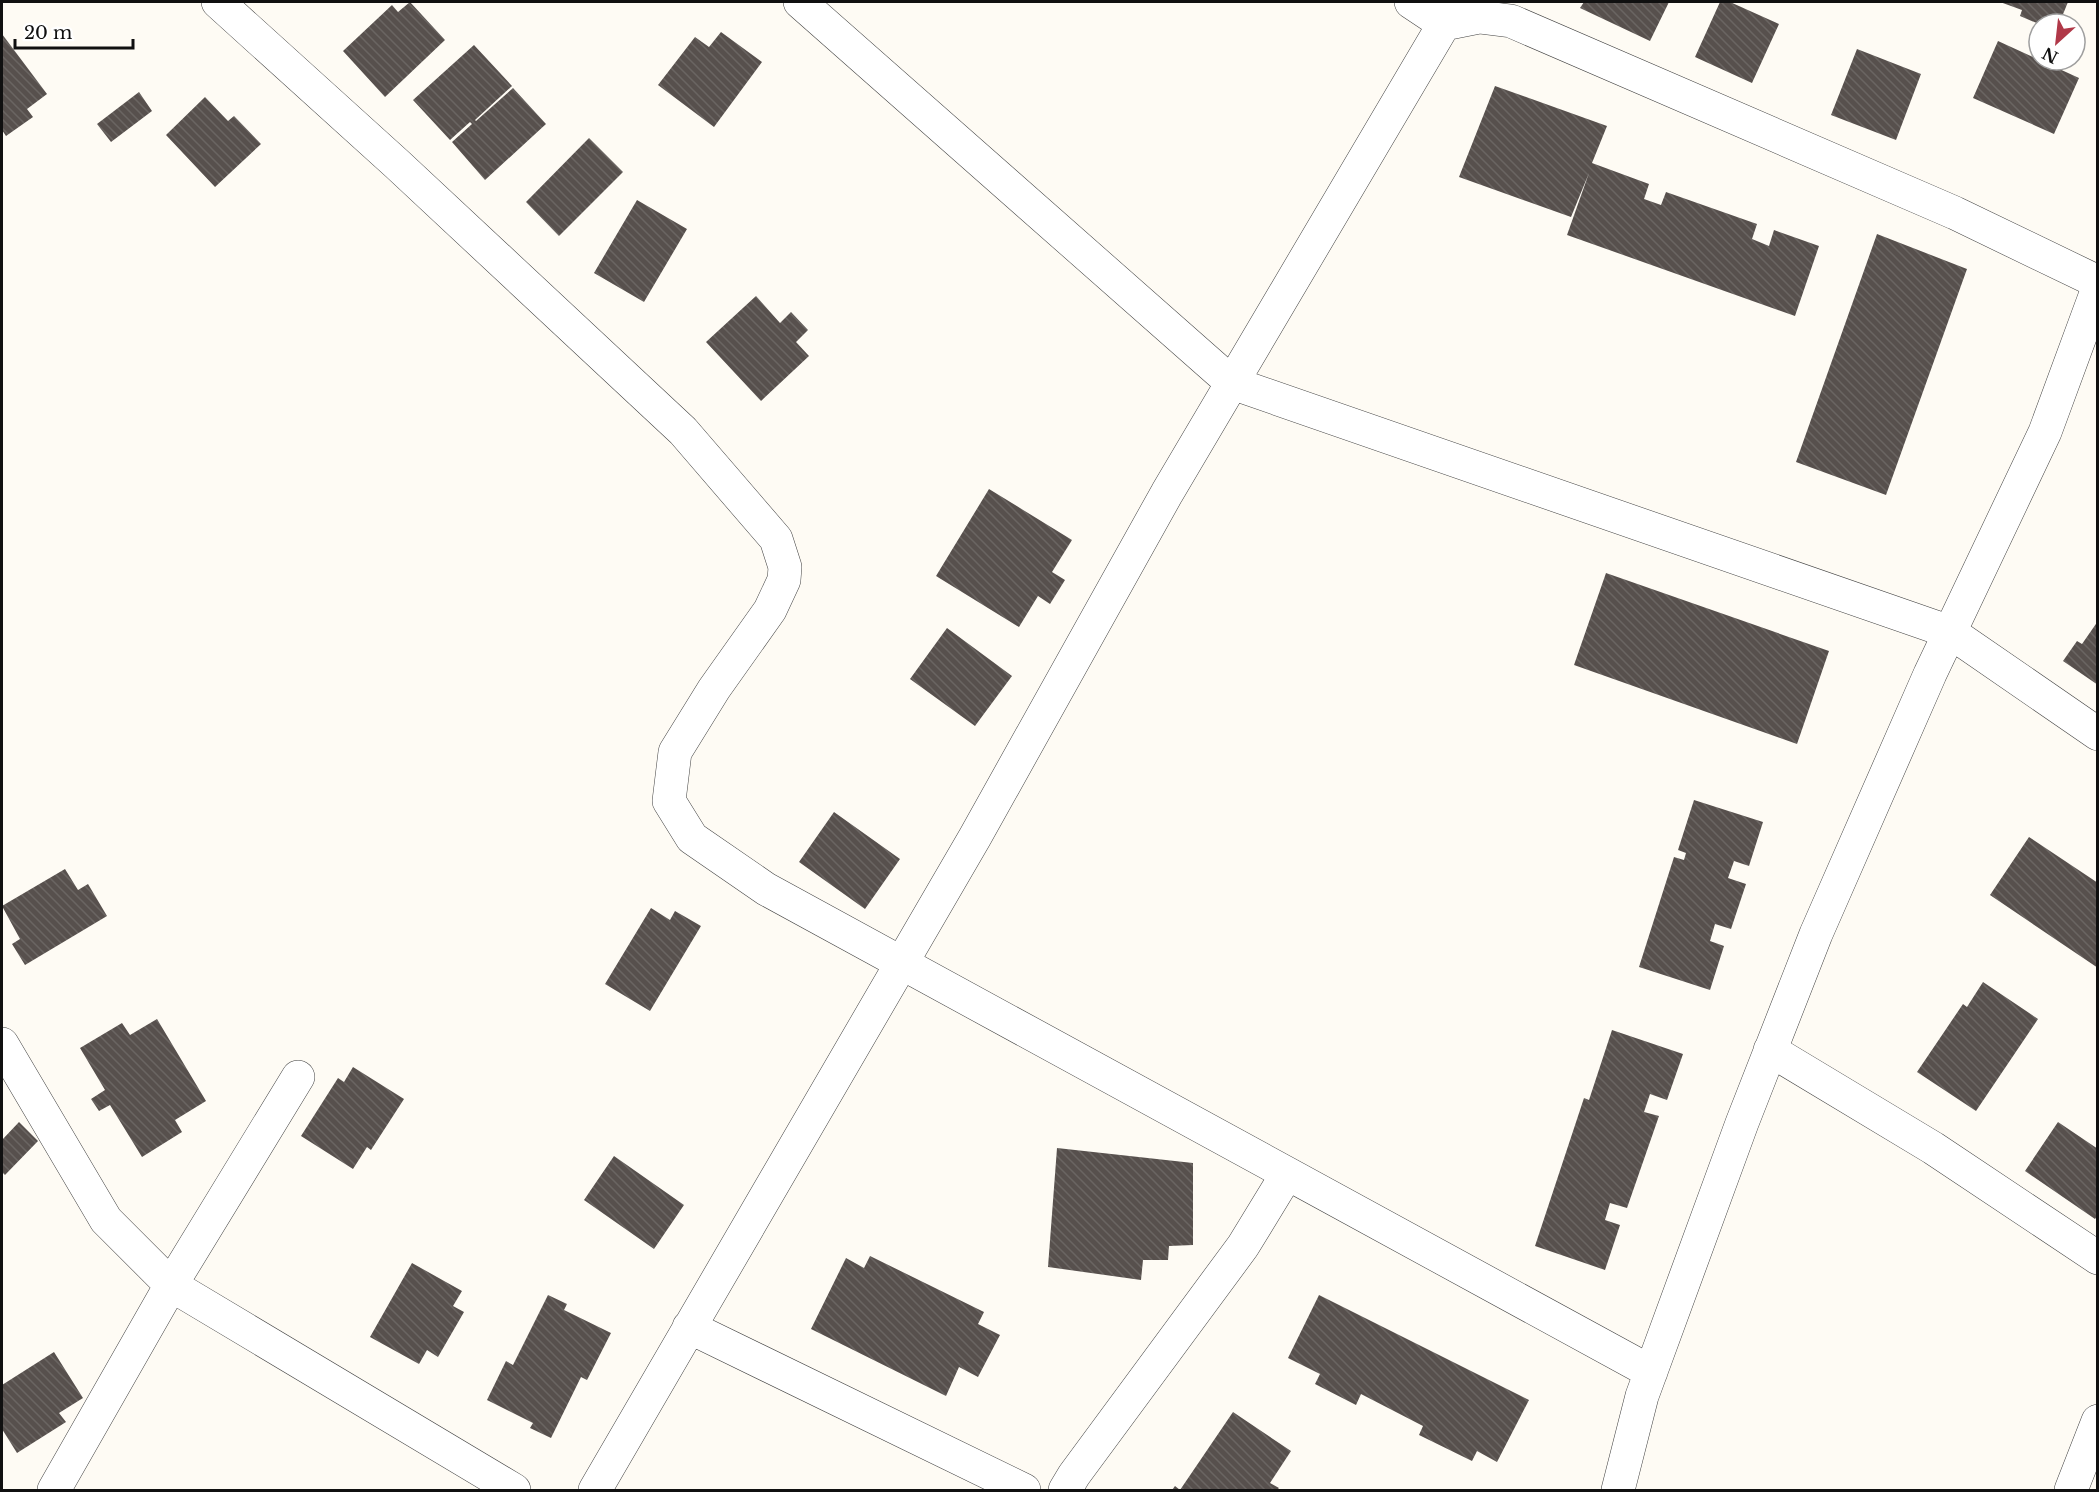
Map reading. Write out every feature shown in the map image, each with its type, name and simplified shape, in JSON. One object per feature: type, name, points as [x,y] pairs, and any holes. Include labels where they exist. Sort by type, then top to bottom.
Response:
[{"type":"street","points":[[218,2],[397,164],[683,431],[776,539],[785,567],[784,580],[770,610],[714,689],[675,752],[669,801],[692,838],[766,889],[1651,1372]]},
{"type":"street","points":[[800,2],[1232,383],[1950,632],[2097,734]]},
{"type":"street","points":[[1411,2],[1450,13],[1511,21],[1955,213],[2097,282]]},
{"type":"street","points":[[595,1491],[975,837],[1162,503],[1450,13]]},
{"type":"street","points":[[1618,1491],[1642,1396],[1770,1050],[1816,934],[1950,632],[2045,432],[2097,288]]},
{"type":"street","points":[[2,1044],[106,1220],[171,1285],[514,1491]]},
{"type":"street","points":[[1770,1050],[1933,1148],[2097,1258]]},
{"type":"street","points":[[54,1491],[171,1285],[298,1077]]},
{"type":"street","points":[[1065,1491],[1074,1475],[1243,1246],[1287,1174]]},
{"type":"street","points":[[689,1327],[1024,1491]]},
{"type":"street","points":[[2071,1491],[2097,1421]]},
{"type":"building","points":[[410,2],[445,40],[385,97],[343,51],[392,5],[398,12]]},
{"type":"building","points":[[1584,2],[1669,2],[1650,41],[1580,8]]},
{"type":"building","points":[[1720,2],[1730,2],[1779,24],[1752,83],[1695,57]]},
{"type":"building","points":[[2000,2],[2068,2],[2064,12],[2027,12],[2027,19],[2020,16],[2022,10]]},
{"type":"building","points":[[721,32],[762,62],[714,127],[658,85],[695,37],[709,47]]},
{"type":"building","points":[[2,34],[47,94],[27,109],[33,117],[6,136],[2,130]]},
{"type":"building","points":[[1998,41],[2027,54],[2027,72],[2066,72],[2079,78],[2054,134],[1973,98]]},
{"type":"building","points":[[474,45],[512,86],[475,120],[513,88],[546,124],[485,180],[452,142],[472,124],[470,122],[450,140],[413,100]]},
{"type":"building","points":[[1857,49],[1921,74],[1896,140],[1831,115]]},
{"type":"building","points":[[1495,86],[1607,126],[1592,163],[1649,184],[1644,199],[1661,205],[1666,192],[1757,224],[1752,239],[1769,246],[1774,230],[1819,246],[1795,316],[1567,235],[1589,173],[1571,217],[1459,177]]},
{"type":"building","points":[[139,92],[152,111],[111,142],[97,124]]},
{"type":"building","points":[[205,97],[228,121],[234,116],[261,144],[215,187],[166,135]]},
{"type":"building","points":[[589,138],[623,172],[559,236],[526,202]]},
{"type":"building","points":[[637,200],[687,229],[644,302],[594,273]]},
{"type":"building","points":[[1877,234],[1967,269],[1886,495],[1796,462]]},
{"type":"building","points":[[756,296],[780,323],[791,312],[808,330],[796,342],[809,356],[761,401],[706,342]]},
{"type":"building","points":[[989,489],[1072,540],[1052,572],[1065,580],[1050,604],[1038,596],[1019,627],[936,576]]},
{"type":"building","points":[[1606,573],[1829,651],[1797,744],[1574,665]]},
{"type":"building","points":[[2098,621],[2098,685],[2063,661],[2077,641],[2082,644]]},
{"type":"building","points":[[947,628],[1012,676],[975,726],[910,679]]},
{"type":"building","points":[[1694,800],[1763,822],[1749,866],[1734,861],[1728,878],[1746,884],[1731,929],[1715,924],[1710,941],[1724,946],[1710,990],[1639,967],[1674,857],[1684,860],[1686,853],[1678,850]]},
{"type":"building","points":[[834,812],[900,859],[865,909],[799,862]]},
{"type":"building","points":[[2029,837],[2098,883],[2098,968],[1990,895]]},
{"type":"building","points":[[65,869],[78,890],[88,884],[107,916],[25,965],[12,944],[20,939],[2,906]]},
{"type":"building","points":[[651,908],[670,920],[675,911],[701,926],[650,1011],[605,984]]},
{"type":"building","points":[[1983,982],[2038,1019],[1976,1111],[1917,1072],[1963,1004],[1967,1007]]},
{"type":"building","points":[[157,1019],[206,1101],[175,1120],[182,1132],[142,1157],[110,1105],[99,1111],[91,1099],[105,1090],[80,1048],[122,1023],[130,1035]]},
{"type":"building","points":[[1612,1030],[1683,1054],[1667,1100],[1650,1094],[1644,1112],[1659,1116],[1627,1208],[1610,1203],[1605,1220],[1620,1225],[1605,1270],[1535,1246],[1584,1098],[1589,1100]]},
{"type":"building","points":[[353,1067],[404,1099],[371,1150],[367,1147],[353,1169],[301,1136],[338,1078],[344,1082]]},
{"type":"building","points":[[19,1122],[38,1141],[5,1175],[2,1172],[2,1140]]},
{"type":"building","points":[[2058,1122],[2098,1149],[2098,1215],[2095,1219],[2025,1171]]},
{"type":"building","points":[[1057,1148],[1193,1163],[1193,1245],[1169,1246],[1168,1260],[1143,1260],[1141,1280],[1048,1267]]},
{"type":"building","points":[[614,1156],[684,1205],[654,1249],[584,1200]]},
{"type":"building","points":[[870,1256],[984,1312],[978,1324],[1000,1335],[978,1377],[959,1367],[946,1396],[811,1329],[846,1258],[864,1268]]},
{"type":"building","points":[[412,1263],[462,1291],[453,1306],[464,1312],[438,1357],[427,1350],[419,1364],[370,1337]]},
{"type":"building","points":[[548,1295],[567,1304],[564,1310],[611,1333],[587,1380],[581,1377],[551,1438],[530,1428],[533,1423],[487,1400],[506,1361],[513,1365]]},
{"type":"building","points":[[1319,1295],[1529,1400],[1497,1462],[1477,1451],[1472,1461],[1419,1435],[1423,1426],[1361,1394],[1356,1405],[1315,1384],[1320,1374],[1288,1358]]},
{"type":"building","points":[[54,1352],[83,1398],[59,1413],[66,1422],[17,1453],[2,1429],[2,1385]]},
{"type":"building","points":[[1233,1412],[1291,1451],[1270,1483],[1279,1488],[1277,1490],[1180,1490]]}]
